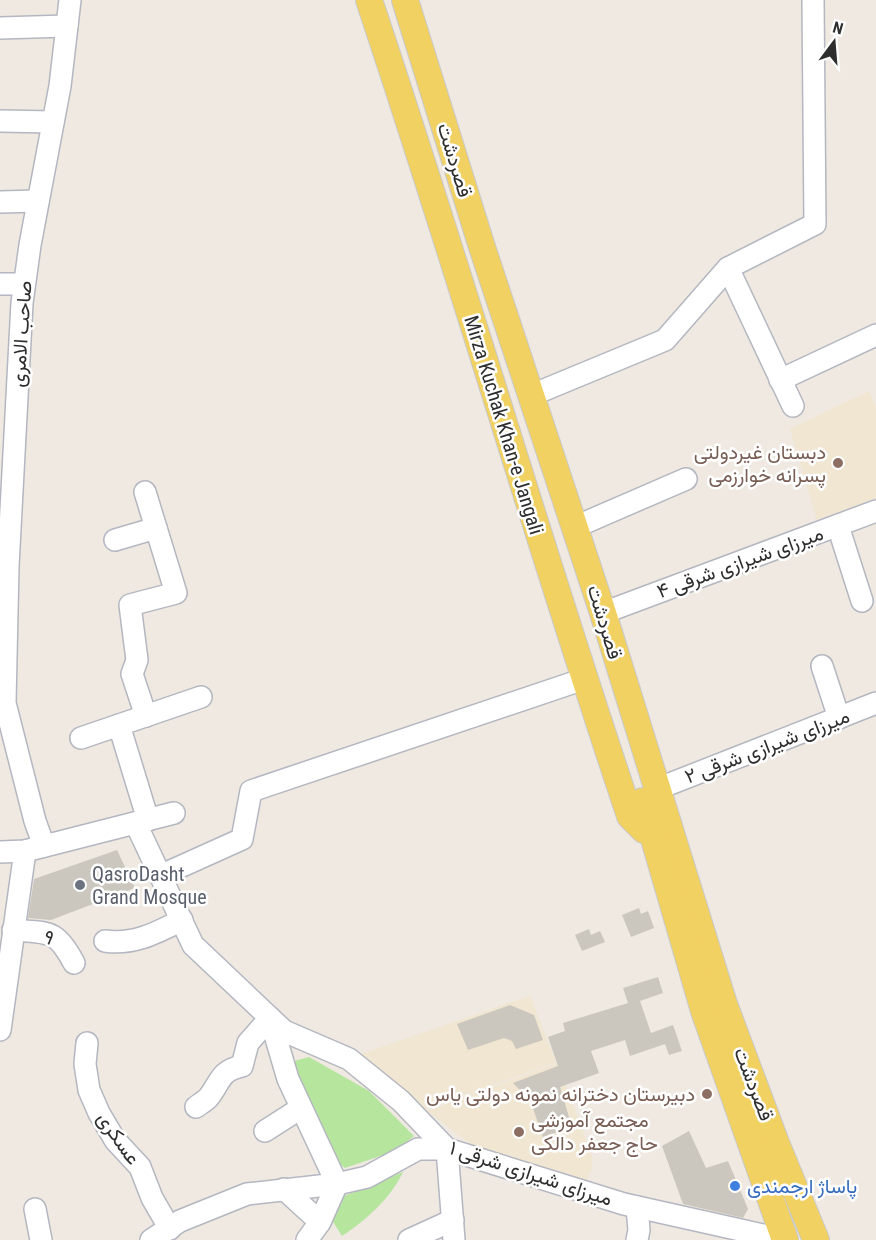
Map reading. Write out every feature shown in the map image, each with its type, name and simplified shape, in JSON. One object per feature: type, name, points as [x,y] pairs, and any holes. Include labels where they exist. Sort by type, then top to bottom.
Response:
[{"type":"main road","name":"Mirza Kuchak Khan-e Jangali","points":[[369,0],[402,99],[459,254],[584,679],[630,816],[664,839]]},
{"type":"main road","name":"قصردشت","points":[[388,0],[459,254],[567,529]]},
{"type":"main road","name":"قصردشت","points":[[405,0],[482,247],[532,395],[567,529],[664,839],[776,1143],[816,1240]]},
{"type":"main road","name":"قصردشت","points":[[664,839],[704,1011],[785,1240]]},
{"type":"street","name":"صاحب الامری","points":[[1,1024],[13,930],[34,848],[35,821],[5,722],[10,356],[53,122],[70,0]]},
{"type":"street","points":[[532,395],[665,340],[728,268],[815,224],[813,0]]},
{"type":"street","points":[[0,28],[67,26]]},
{"type":"street","points":[[0,121],[53,122]]},
{"type":"street","points":[[0,202],[38,201]]},
{"type":"street","points":[[728,268],[793,406]]},
{"type":"street","points":[[0,284],[24,284]]},
{"type":"street","points":[[780,380],[876,335]]},
{"type":"street","points":[[567,529],[686,479]]},
{"type":"street","points":[[145,492],[176,593],[130,605],[137,660],[132,674],[146,716]]},
{"type":"street","name":"۴ میرزای شیرازی شرقی","points":[[595,616],[876,511]]},
{"type":"street","points":[[838,526],[862,601]]},
{"type":"street","points":[[115,540],[156,528]]},
{"type":"street","points":[[822,666],[838,718]]},
{"type":"street","points":[[162,875],[242,839],[251,791],[584,679]]},
{"type":"street","points":[[81,738],[201,697]]},
{"type":"street","name":"۲ میرزای شیرازی شرقی","points":[[649,791],[876,704]]},
{"type":"street","name":"۱ میرزای شیرازی شرقی","points":[[119,725],[142,822],[162,875],[193,945],[284,1031],[349,1059],[401,1101],[447,1149],[637,1207],[785,1240]]},
{"type":"street","points":[[0,852],[34,848],[174,813]]},
{"type":"street","points":[[105,941],[120,943],[138,940],[182,920]]},
{"type":"street","name":"۹","points":[[13,930],[47,932],[64,944],[74,963]]},
{"type":"street","points":[[196,1107],[207,1098],[223,1074],[232,1068],[242,1066],[248,1043],[270,1018]]},
{"type":"street","points":[[270,1018],[288,1079],[337,1184],[320,1222],[307,1240]]},
{"type":"street","name":"عسکری","points":[[87,1043],[85,1064],[89,1090],[99,1113],[115,1140],[140,1167],[152,1198],[188,1240]]},
{"type":"street","points":[[265,1131],[302,1108]]},
{"type":"street","points":[[151,1240],[175,1225],[247,1194],[337,1184],[367,1177],[418,1149],[447,1149],[453,1230],[409,1240]]},
{"type":"street","points":[[284,1189],[320,1222]]},
{"type":"street","points":[[637,1207],[639,1230],[637,1240]]},
{"type":"street","points":[[35,1209],[41,1240]]},
{"type":"shaded area","name":"دبستان غیردولتی پسرانه خوارزمی","points":[[869,391],[876,408],[876,498],[817,520],[790,429]]},
{"type":"shaded area","points":[[530,996],[556,1062],[424,1110],[355,1056]]},
{"type":"shaded area","name":"مجتمع آموزشی حاج جعفر دالکی","points":[[557,1063],[592,1156],[592,1168],[585,1184],[482,1153],[427,1111]]},
{"type":"green space","points":[[309,1057],[369,1091],[414,1136],[395,1151],[345,1168],[330,1157],[290,1074],[294,1061]]},
{"type":"green space","points":[[403,1172],[398,1182],[377,1208],[342,1236],[328,1214],[332,1201]]},
{"type":"building","name":"QasroDasht Grand Mosque","points":[[117,850],[135,888],[51,920],[28,918],[34,879]]},
{"type":"building","points":[[639,908],[641,914],[648,911],[654,928],[631,937],[622,915]]},
{"type":"building","points":[[589,929],[591,935],[600,931],[605,942],[582,951],[575,935]]},
{"type":"building","points":[[658,977],[663,993],[640,1001],[651,1033],[673,1025],[682,1051],[669,1055],[665,1044],[630,1056],[625,1040],[591,1051],[599,1073],[560,1087],[572,1127],[543,1137],[528,1094],[513,1083],[558,1066],[548,1037],[565,1031],[563,1023],[628,1003],[623,988]]},
{"type":"building","points":[[510,1005],[534,1015],[543,1040],[516,1049],[512,1041],[504,1038],[468,1050],[457,1024]]},
{"type":"building","points":[[689,1131],[706,1168],[728,1161],[748,1209],[743,1218],[683,1204],[662,1146]]},
{"type":"place","name":"دبستان غیردولتی پسرانه خوارزمی","points":[[838,463]]},
{"type":"place","name":"QasroDasht Grand Mosque","points":[[80,885]]},
{"type":"place","name":"دبیرستان دخترانه نمونه دولتی یاس","points":[[707,1094]]},
{"type":"place","name":"مجتمع آموزشی حاج جعفر دالکی","points":[[519,1132]]},
{"type":"place","name":"پاساژ ارجمندی","points":[[735,1186]]}]
